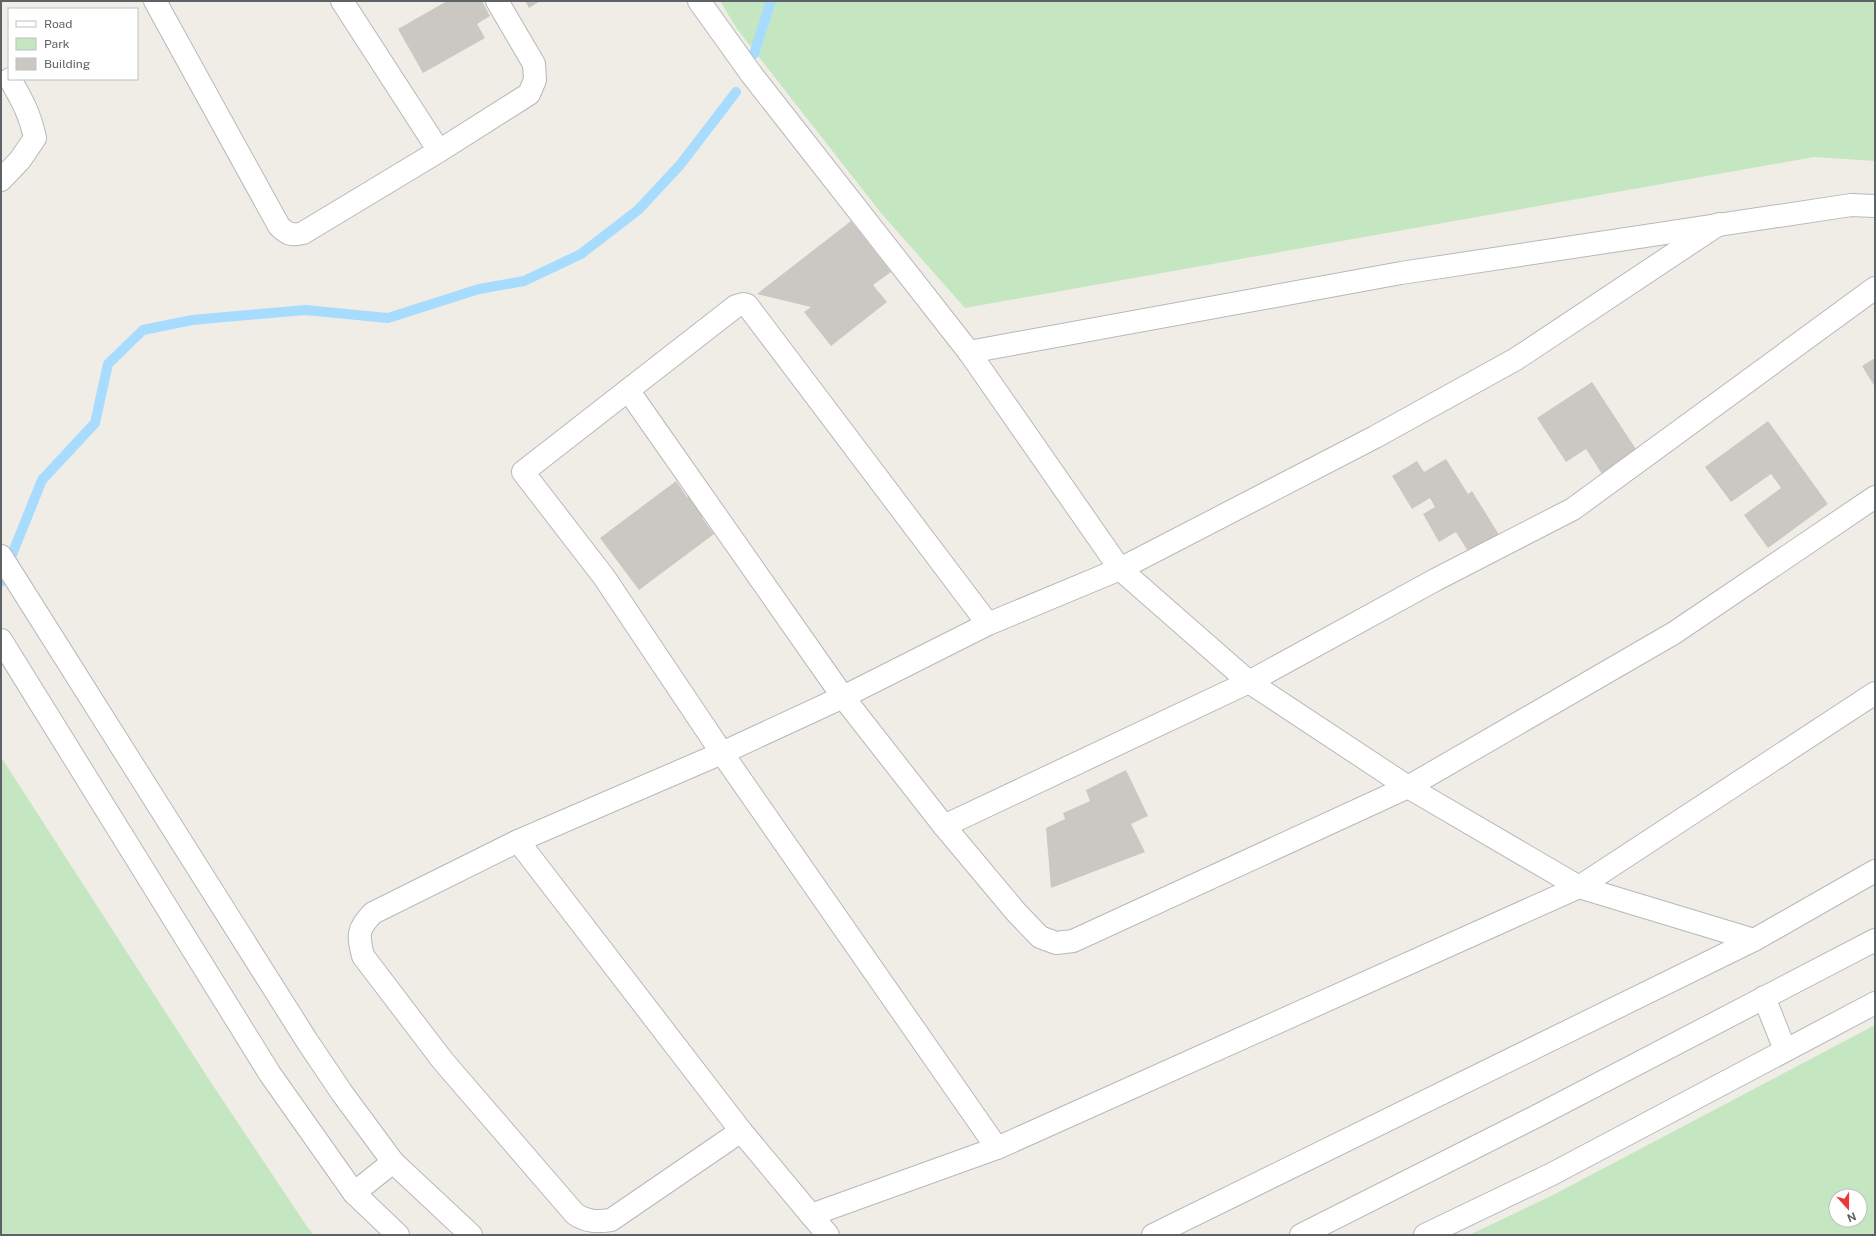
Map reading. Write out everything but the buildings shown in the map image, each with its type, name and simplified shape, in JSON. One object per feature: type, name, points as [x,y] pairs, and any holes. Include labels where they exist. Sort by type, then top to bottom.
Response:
[{"type":"street","points":[[155,1],[280,226],[286,233],[294,236],[439,151],[529,94],[535,80],[534,64],[497,1]]},
{"type":"street","points":[[342,1],[439,151]]},
{"type":"street","points":[[699,1],[752,75],[969,352],[1120,569],[1249,682],[1408,787],[1579,887],[1754,940]]},
{"type":"street","points":[[1,66],[8,77]]},
{"type":"street","points":[[1,180],[20,160],[35,138],[31,118],[23,101],[10,80]]},
{"type":"street","points":[[969,352],[1401,273],[1851,205],[1875,206]]},
{"type":"street","points":[[741,1131],[611,1220],[598,1222],[584,1221],[575,1214],[443,1061],[364,956],[358,936],[363,922],[374,913],[518,841],[722,753],[843,697],[988,624],[1120,569],[1375,437],[1516,358],[1719,224]]},
{"type":"street","points":[[944,826],[1249,682],[1435,580],[1573,509],[1875,288]]},
{"type":"street","points":[[988,624],[747,306],[736,306],[523,472],[604,576],[722,753],[997,1148]]},
{"type":"street","points":[[628,390],[843,697],[944,826],[1016,912],[1040,937],[1056,943],[1073,941],[1408,787],[1674,633],[1875,497]]},
{"type":"street","points":[[1,556],[306,1041],[393,1162],[471,1235]]},
{"type":"street","points":[[1,640],[270,1074],[354,1193],[398,1235]]},
{"type":"street","points":[[811,1215],[997,1148],[1579,887],[1875,693]]},
{"type":"street","points":[[518,841],[741,1131],[828,1235]]},
{"type":"street","points":[[1153,1235],[1754,940],[1875,871]]},
{"type":"street","points":[[1300,1235],[1535,1117],[1875,940]]},
{"type":"street","points":[[1764,997],[1785,1050]]},
{"type":"street","points":[[1425,1235],[1552,1174],[1875,1003]]},
{"type":"street","points":[[354,1193],[393,1162]]},
{"type":"green space","points":[[720,1],[1875,1],[1875,161],[1814,157],[965,308],[881,213],[737,29]]},
{"type":"green space","points":[[1,757],[210,1081],[314,1235],[1,1235]]},
{"type":"green space","points":[[1875,1025],[1875,1235],[1469,1235],[1551,1196]]},
{"type":"waterway","points":[[754,54],[771,1]]},
{"type":"waterway","points":[[1,582],[42,480],[95,423],[108,364],[143,330],[192,320],[305,310],[388,318],[479,289],[524,281],[581,254],[638,210],[680,165],[736,92]]}]
